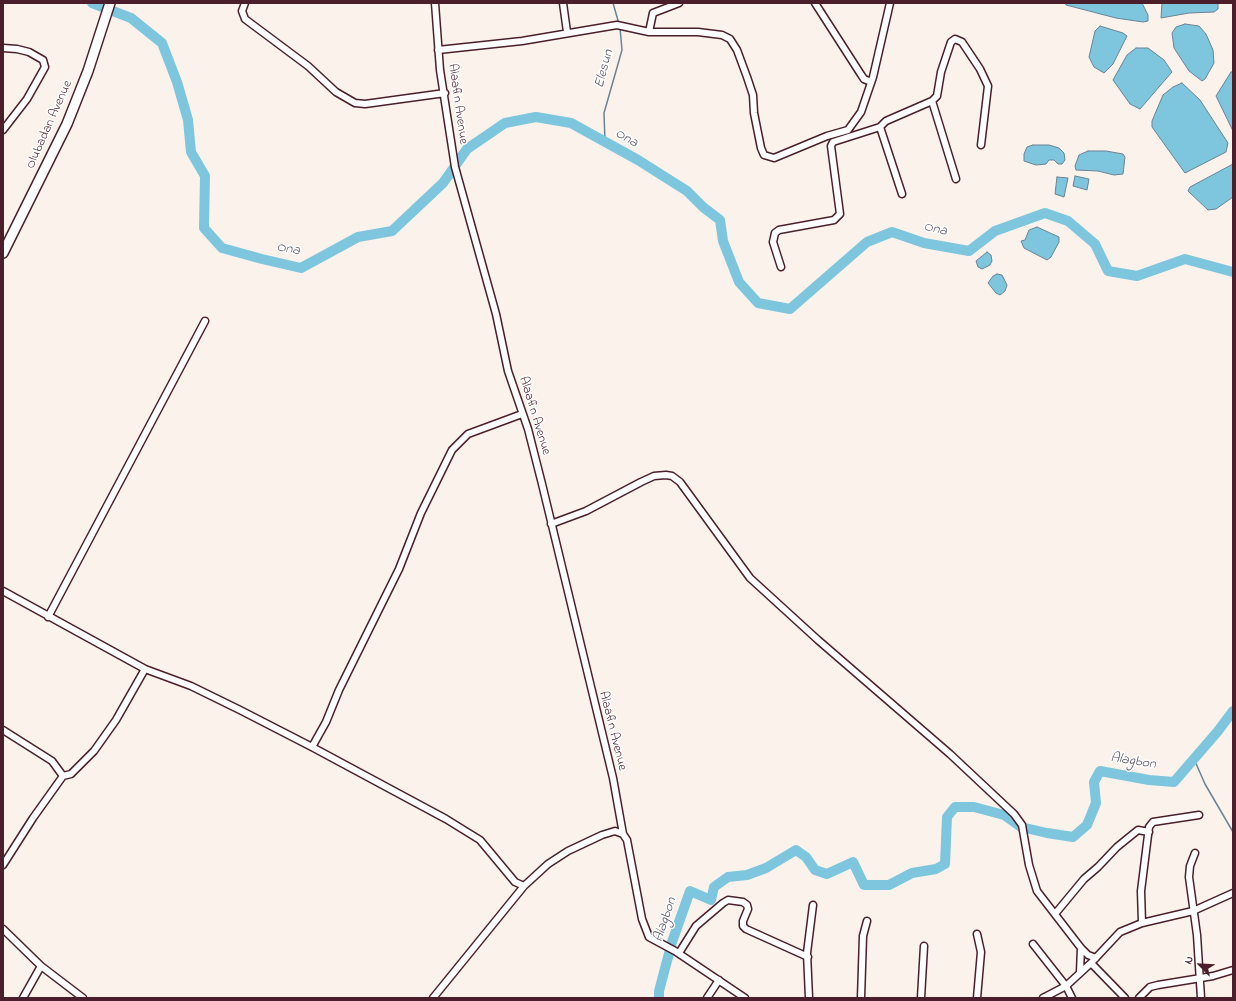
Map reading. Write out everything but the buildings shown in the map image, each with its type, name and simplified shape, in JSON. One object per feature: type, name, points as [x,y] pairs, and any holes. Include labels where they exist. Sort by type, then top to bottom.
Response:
[{"type":"street","name":"Olubadan Avenue","points":[[4,249],[67,124],[88,71],[110,3]]},
{"type":"street","points":[[245,3],[242,11],[245,19],[308,66],[336,92],[355,103],[373,103],[444,93]]},
{"type":"street","name":"Alaafin Avenue","points":[[435,3],[438,50],[455,167],[496,314],[508,371],[528,429],[542,484],[613,778],[623,834],[630,846],[642,919],[649,937],[677,952],[745,998]]},
{"type":"street","points":[[563,3],[567,32]]},
{"type":"street","points":[[649,32],[653,13],[679,3]]},
{"type":"street","points":[[816,3],[864,79],[871,82]]},
{"type":"street","points":[[438,50],[522,41],[567,32],[621,26],[649,32],[698,32],[716,34],[730,39],[737,50],[753,95],[757,136],[764,155],[767,157],[779,157],[798,147],[848,130],[861,112],[879,55],[890,3]]},
{"type":"street","points":[[781,267],[773,242],[775,233],[779,230],[834,220],[839,216],[841,211],[831,146],[836,140],[858,135],[880,127],[886,121],[932,100],[937,96],[941,72],[951,42],[957,39],[980,69],[988,86],[981,145]]},
{"type":"street","points":[[3,48],[17,48],[34,55],[43,60],[45,67],[27,99],[3,130]]},
{"type":"street","points":[[932,100],[956,179]]},
{"type":"street","points":[[851,125],[858,135]]},
{"type":"street","points":[[880,127],[902,194]]},
{"type":"street","points":[[48,617],[205,321]]},
{"type":"street","points":[[312,746],[326,722],[339,690],[399,569],[420,513],[452,450],[468,434],[522,414]]},
{"type":"street","points":[[551,524],[586,511],[641,482],[661,475],[672,476],[680,482],[750,578],[818,640],[950,754],[1014,814],[1022,825],[1030,866],[1037,891],[1081,948],[1125,998]]},
{"type":"street","points":[[3,591],[145,669],[191,686],[312,746],[480,840],[515,882],[524,886]]},
{"type":"street","points":[[3,866],[33,818],[63,776],[71,774],[94,751],[116,720],[145,669]]},
{"type":"street","points":[[3,730],[52,761],[63,776]]},
{"type":"street","points":[[1142,923],[1141,891],[1149,827],[1153,822],[1199,815]]},
{"type":"street","points":[[1055,914],[1084,879],[1116,847],[1138,830],[1149,832]]},
{"type":"street","points":[[433,998],[524,886],[548,864],[581,844],[615,831],[623,834]]},
{"type":"street","points":[[1195,853],[1189,872],[1197,935],[1201,998]]},
{"type":"street","points":[[1043,998],[1066,986],[1094,961],[1120,932],[1142,923],[1193,912],[1233,893]]},
{"type":"street","points":[[677,952],[696,926],[728,900],[743,902],[747,905],[748,909],[743,921],[743,926],[746,929],[808,957]]},
{"type":"street","points":[[809,998],[808,957],[813,905]]},
{"type":"street","points":[[861,998],[863,936],[867,921]]},
{"type":"street","points":[[3,929],[41,966],[83,998]]},
{"type":"street","points":[[977,934],[981,952],[977,998]]},
{"type":"street","points":[[1034,944],[1066,986],[1072,998]]},
{"type":"street","points":[[921,998],[924,946]]},
{"type":"street","points":[[1080,972],[1081,948]]},
{"type":"street","points":[[23,998],[41,966]]},
{"type":"street","points":[[1139,998],[1150,987],[1199,977],[1213,976],[1233,970]]},
{"type":"street","points":[[707,998],[719,980]]},
{"type":"water","points":[[1065,3],[1142,3],[1148,15],[1148,21],[1143,22],[1116,18],[1066,5]]},
{"type":"water","points":[[1162,3],[1218,3],[1218,9],[1214,12],[1189,13],[1161,18]]},
{"type":"water","points":[[1185,24],[1199,26],[1206,34],[1213,50],[1214,63],[1205,79],[1202,81],[1189,71],[1174,48],[1172,33],[1176,27]]},
{"type":"water","points":[[1100,26],[1123,33],[1127,36],[1113,64],[1104,73],[1094,67],[1089,57],[1095,31]]},
{"type":"water","points":[[1136,48],[1148,48],[1164,60],[1172,72],[1140,109],[1130,104],[1113,80],[1127,55]]},
{"type":"water","points":[[1231,72],[1233,72],[1233,131],[1216,96]]},
{"type":"water","points":[[1182,83],[1200,100],[1228,143],[1226,152],[1185,173],[1152,127],[1152,121],[1163,95],[1173,87]]},
{"type":"water","points":[[1033,145],[1049,145],[1059,148],[1064,153],[1065,160],[1062,164],[1058,164],[1054,160],[1049,160],[1046,164],[1036,165],[1024,161],[1024,154],[1027,147]]},
{"type":"water","points":[[1088,151],[1106,151],[1123,154],[1125,157],[1123,174],[1114,175],[1098,171],[1076,170],[1075,166],[1079,155]]},
{"type":"water","points":[[1233,164],[1233,197],[1216,209],[1208,210],[1188,191],[1190,187]]},
{"type":"water","points":[[1075,176],[1089,179],[1087,190],[1073,186]]},
{"type":"water","points":[[1057,177],[1068,178],[1064,197],[1055,194]]},
{"type":"water","points":[[1037,227],[1059,237],[1059,242],[1051,257],[1047,260],[1024,248],[1021,241],[1025,240],[1029,230]]},
{"type":"water","points":[[987,252],[991,255],[992,261],[990,265],[982,269],[978,267],[976,261]]},
{"type":"water","points":[[997,274],[1002,275],[1007,285],[1005,291],[1000,295],[996,293],[988,283],[993,276]]},
{"type":"waterway","name":"Ona","points":[[92,3],[131,18],[162,43],[177,82],[188,120],[191,152],[205,176],[204,228],[222,248],[262,259],[301,268],[358,237],[392,231],[443,183],[467,149],[505,123],[536,117],[571,123],[638,160],[687,191],[703,207],[720,220],[723,241],[739,282],[758,303],[790,309],[867,242],[892,232],[924,243],[969,251],[995,231],[1045,213],[1068,221],[1095,244],[1108,271],[1137,276],[1185,259],[1233,272]]},
{"type":"waterway","name":"Elesun","points":[[613,3],[619,24]]},
{"type":"waterway","name":"Elesun","points":[[605,142],[604,113],[622,50],[620,28]]},
{"type":"waterway","name":"Alagbon","points":[[659,998],[659,991],[672,942],[690,891],[711,900],[714,887],[728,877],[747,875],[766,868],[796,850],[806,857],[815,870],[827,874],[853,862],[864,885],[889,885],[912,873],[936,869],[945,864],[947,817],[955,807],[974,807],[1004,815],[1021,827],[1073,837],[1087,825],[1096,803],[1094,782],[1100,771],[1149,780],[1174,782],[1218,731],[1233,711]]},
{"type":"waterway","points":[[1194,759],[1205,784],[1233,832]]}]
